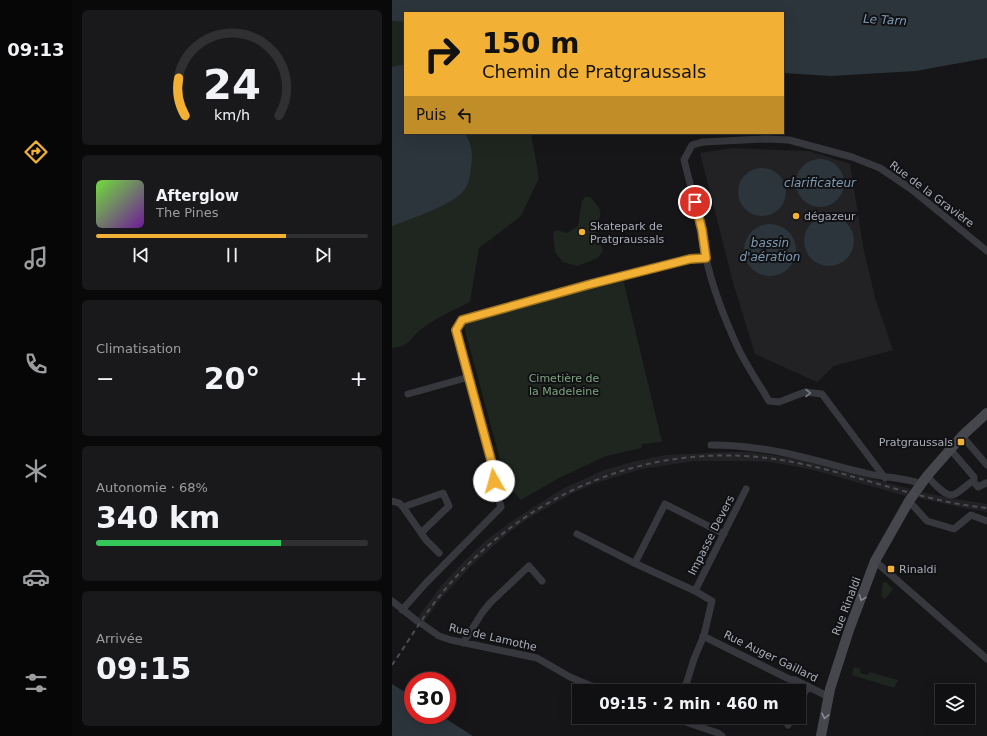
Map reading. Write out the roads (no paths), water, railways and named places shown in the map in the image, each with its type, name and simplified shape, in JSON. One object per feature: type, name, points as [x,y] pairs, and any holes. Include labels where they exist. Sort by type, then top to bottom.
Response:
[{"type":"street","name":"Rue de la Gravière","points":[[885,478],[822,394],[805,392],[779,402],[768,401],[740,351],[721,310],[712,284],[702,230],[684,160],[688,151],[692,145],[703,142],[766,139],[789,140],[852,157],[880,168],[911,188],[987,251]]},
{"type":"street","points":[[402,610],[426,583],[501,507],[494,481],[494,471],[456,330],[462,320],[591,284],[690,259],[706,258]]},
{"type":"street","points":[[408,394],[469,377]]},
{"type":"street","name":"Rue Rinaldi","points":[[821,736],[830,689],[849,630],[875,561],[912,497],[924,480],[962,436],[987,413]]},
{"type":"street","points":[[962,436],[987,465]]},
{"type":"street","points":[[711,445],[730,445],[770,450],[885,478],[915,481],[924,480],[945,494],[950,495],[954,495],[973,481]]},
{"type":"street","points":[[950,449],[974,476],[973,481],[978,487],[986,483]]},
{"type":"street","name":"Impasse Devers","points":[[695,591],[746,490]]},
{"type":"street","points":[[403,507],[443,493],[449,506],[422,532]]},
{"type":"street","points":[[912,497],[927,522],[954,529],[971,515],[987,521]]},
{"type":"street","points":[[392,501],[403,507],[422,532],[426,540],[439,553]]},
{"type":"street","points":[[635,563],[665,504],[724,534]]},
{"type":"street","points":[[577,534],[695,591],[712,601],[704,636],[694,659],[686,684]]},
{"type":"street","points":[[875,561],[987,660]]},
{"type":"street","points":[[463,643],[490,603],[529,566],[542,581]]},
{"type":"street","name":"Rue de Lamothe","points":[[392,601],[419,623],[439,636],[463,643],[537,658],[570,677],[586,684]]},
{"type":"street","name":"Rue Auger Gaillard","points":[[704,636],[789,679],[795,680],[829,697]]},
{"type":"street","points":[[806,690],[808,686]]},
{"type":"street","points":[[692,724],[718,733],[722,736]]},
{"type":"water","name":"Le Tarn","points":[[392,0],[987,0],[987,58],[916,71],[831,76],[784,73],[784,12],[404,12],[404,22],[392,21]]},
{"type":"water","points":[[404,66],[404,134],[465,134],[471,146],[472,158],[468,182],[460,195],[443,205],[392,226],[392,67]]},
{"type":"water","name":"clarificateur","points":[[820,159],[829,161],[837,166],[842,174],[844,183],[842,192],[837,200],[829,205],[820,207],[811,205],[803,200],[798,192],[796,183],[798,174],[803,166],[811,161]]},
{"type":"water","name":"clarificateur","points":[[762,168],[771,170],[779,175],[784,183],[786,192],[784,201],[779,209],[771,214],[762,216],[753,214],[745,209],[740,201],[738,192],[740,183],[745,175],[753,170]]},
{"type":"water","name":"bassin d'aération","points":[[829,216],[843,220],[850,227],[854,241],[850,255],[843,262],[829,266],[815,262],[808,255],[804,241],[808,227],[815,220]]},
{"type":"water","name":"bassin d'aération","points":[[770,224],[780,226],[788,232],[794,240],[796,250],[794,260],[788,268],[780,274],[770,276],[760,274],[752,268],[746,260],[744,250],[746,240],[752,232],[760,226]]},
{"type":"water","points":[[392,684],[404,691],[404,724],[454,724],[473,736],[392,736]]},
{"type":"railway","points":[[392,665],[439,596],[481,552],[518,522],[558,498],[600,478],[645,465],[691,457],[739,456],[787,461],[837,472],[937,499],[987,508]]},
{"type":"place","name":"dégazeur","points":[[796,216]]},
{"type":"place","name":"Skatepark de Pratgraussals","points":[[582,232]]},
{"type":"place","name":"Pratgraussals","points":[[961,442]]},
{"type":"place","name":"Rinaldi","points":[[891,569]]},
{"type":"park label","name":"Cimetière de la Madeleine","points":[[564,384]]}]
